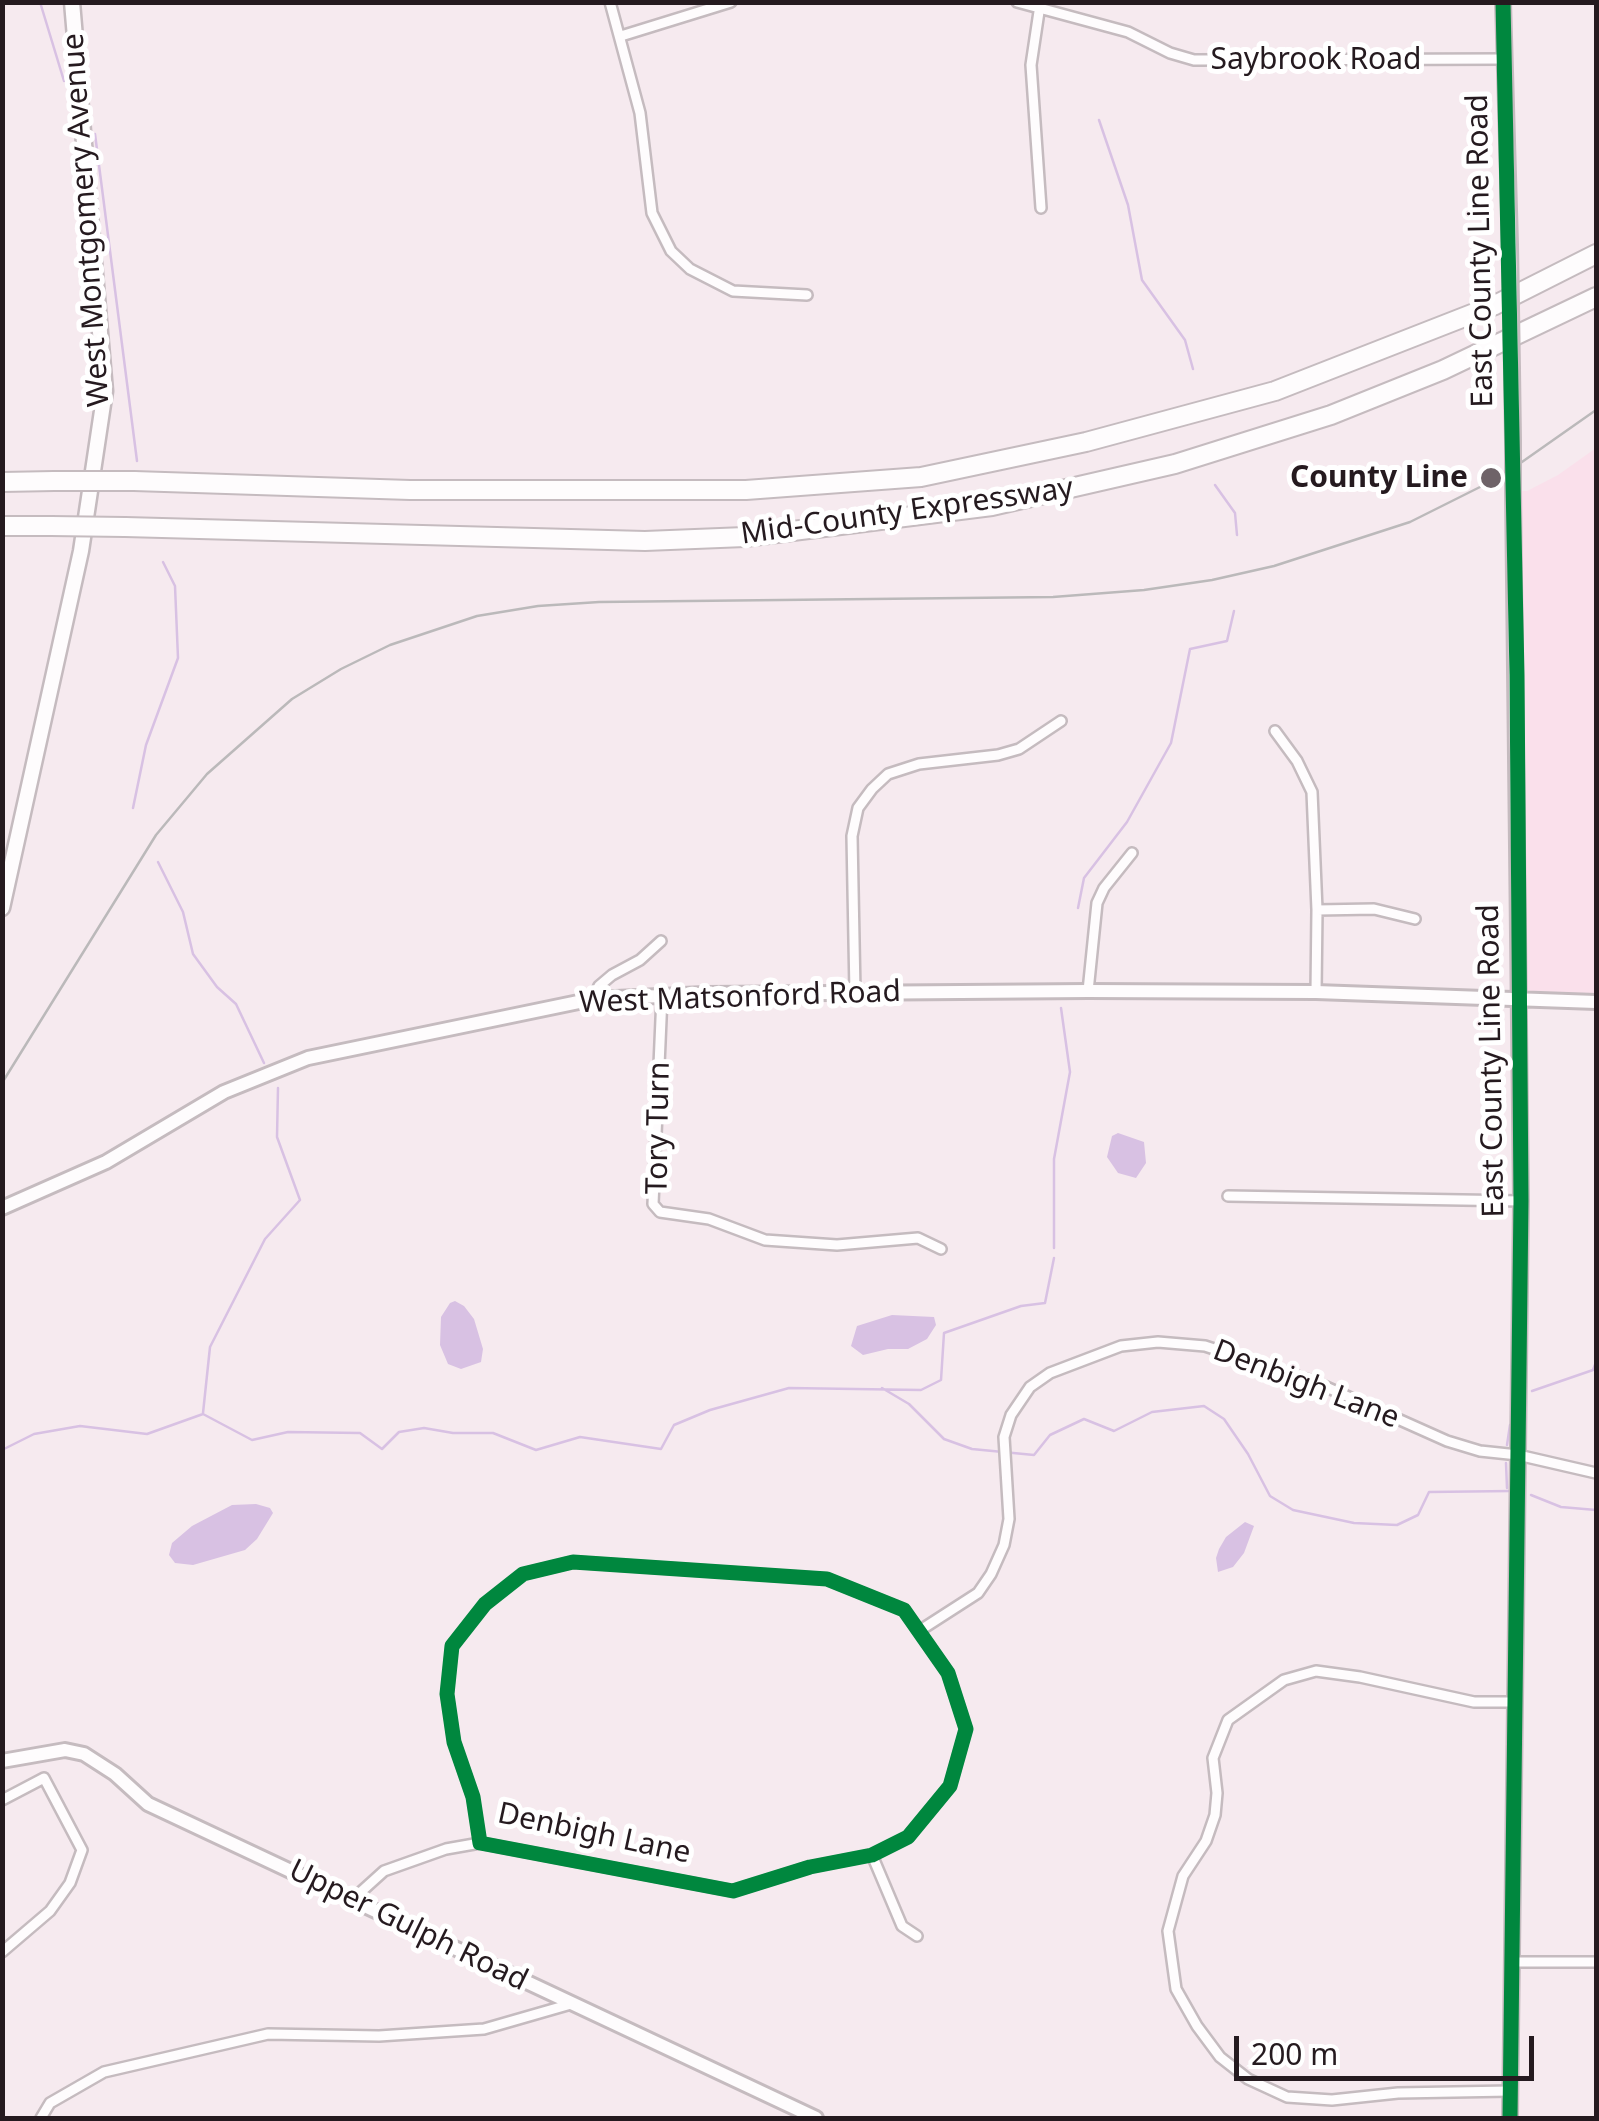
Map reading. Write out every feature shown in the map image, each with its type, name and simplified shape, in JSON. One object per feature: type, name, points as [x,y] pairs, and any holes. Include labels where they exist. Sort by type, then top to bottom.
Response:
[{"type":"highway","name":"Mid-County Expressway","points":[[2,482],[134,481],[410,490],[746,490],[921,477],[1086,442],[1275,391],[1477,313],[1596,254]]},
{"type":"highway","name":"Mid-County Expressway","points":[[2,526],[645,541],[745,537],[992,506],[1174,464],[1331,414],[1443,370],[1596,297]]},
{"type":"main road","name":"West Montgomery Avenue","points":[[3,902],[82,551],[105,391],[72,2]]},
{"type":"street","points":[[610,2],[640,113],[652,213],[671,251],[690,269],[733,291],[806,295]]},
{"type":"street","points":[[621,36],[731,2]]},
{"type":"street","name":"Saybrook Road","points":[[1017,2],[1040,5],[1128,32],[1194,60],[1505,59]]},
{"type":"street","name":"East County Line Road","points":[[1503,2],[1512,370],[1521,1201],[1510,2118]]},
{"type":"street","points":[[1040,5],[1031,65],[1041,208]]},
{"type":"street","points":[[855,993],[852,836],[858,808],[872,789],[888,774],[919,764],[1019,749],[1060,721]]},
{"type":"street","points":[[1274,731],[1312,792],[1316,992]]},
{"type":"street","points":[[1088,991],[1097,903],[1132,853]]},
{"type":"street","points":[[1317,910],[1374,908],[1415,920]]},
{"type":"street","points":[[593,999],[612,975],[640,960],[660,941]]},
{"type":"street","name":"West Matsonford Road","points":[[2,1208],[106,1162],[224,1092],[308,1058],[593,999],[1088,991],[1316,992],[1596,1002]]},
{"type":"street","name":"Tory Turn","points":[[662,996],[654,1204],[660,1212],[709,1219],[765,1240],[837,1245],[918,1238],[941,1249]]},
{"type":"street","points":[[1228,1196],[1521,1201]]},
{"type":"street","name":"Denbigh Lane","points":[[919,1631],[978,1593],[991,1574],[1004,1545],[1009,1519],[1004,1437],[1011,1416],[1030,1387],[1050,1373],[1121,1346],[1158,1342],[1205,1346],[1315,1382],[1447,1441],[1596,1473]]},
{"type":"street","name":"Denbigh Lane","points":[[353,1899],[384,1871],[446,1849],[480,1844],[733,1891],[810,1867],[872,1855],[908,1837],[950,1786],[966,1730],[948,1673],[904,1610],[827,1578],[573,1562],[522,1574],[485,1604],[452,1646],[447,1694],[454,1742],[472,1797],[480,1844]]},
{"type":"street","points":[[1510,2092],[1398,2093],[1332,2100],[1287,2097],[1248,2079],[1220,2057],[1176,1990],[1168,1931],[1183,1876],[1206,1841],[1215,1815],[1213,1758],[1228,1720],[1284,1680],[1316,1671],[1474,1702],[1516,1702]]},
{"type":"street","name":"Upper Gulph Road","points":[[2,1761],[66,1750],[84,1754],[115,1774],[148,1804],[816,2118]]},
{"type":"street","points":[[2,1952],[50,1911],[70,1884],[82,1850],[44,1778],[44,1752]]},
{"type":"street","points":[[2,1800],[44,1778]]},
{"type":"street","points":[[872,1855],[902,1926],[917,1936]]},
{"type":"street","points":[[1513,1962],[1596,1962]]},
{"type":"street","points":[[42,2118],[50,2103],[104,2072],[268,2034],[380,2036],[484,2029],[570,2004]]},
{"type":"shaded area","points":[[1596,448],[1596,1002],[1518,997],[1513,491],[1527,491],[1558,475]]},
{"type":"shaded area","points":[[1118,1133],[1144,1142],[1146,1163],[1136,1178],[1118,1173],[1107,1157],[1112,1136]]},
{"type":"shaded area","points":[[455,1301],[474,1319],[483,1349],[481,1362],[461,1369],[448,1364],[440,1345],[441,1317]]},
{"type":"shaded area","points":[[892,1315],[934,1317],[936,1325],[927,1339],[908,1349],[863,1355],[851,1346],[857,1326]]},
{"type":"shaded area","points":[[232,1505],[270,1508],[273,1513],[245,1550],[193,1565],[175,1563],[169,1555],[172,1543],[192,1526]]},
{"type":"shaded area","points":[[1245,1522],[1254,1526],[1244,1553],[1233,1567],[1218,1572],[1219,1549],[1226,1537]]},
{"type":"waterway","points":[[40,2],[64,81]]},
{"type":"waterway","points":[[1099,120],[1128,205],[1142,280],[1185,340],[1193,369]]},
{"type":"waterway","points":[[95,134],[137,461]]},
{"type":"waterway","points":[[1215,485],[1235,513],[1237,535]]},
{"type":"waterway","points":[[133,808],[146,745],[178,658],[175,586],[163,562]]},
{"type":"waterway","points":[[1078,908],[1084,878],[1127,822],[1171,743],[1190,649],[1227,641],[1234,611]]},
{"type":"waterway","points":[[158,862],[183,912],[193,954],[217,987],[236,1004],[264,1063]]},
{"type":"waterway","points":[[1054,1248],[1054,1159],[1070,1072],[1061,1008]]},
{"type":"waterway","points":[[203,1413],[210,1347],[265,1239],[300,1200],[277,1137],[278,1088]]},
{"type":"waterway","points":[[2,1450],[34,1434],[80,1426],[147,1434],[203,1414],[252,1440],[288,1432],[360,1433],[382,1449],[399,1432],[424,1428],[493,1433],[536,1450],[580,1437],[661,1449],[674,1425],[710,1410],[789,1388],[921,1390],[941,1380],[944,1333],[1021,1306],[1045,1303],[1054,1258]]},
{"type":"waterway","points":[[1532,1391],[1593,1370],[1596,1362]]},
{"type":"waterway","points":[[882,1388],[909,1404],[944,1439],[972,1449],[1034,1455],[1050,1435],[1084,1419],[1114,1431],[1152,1412],[1204,1406],[1224,1419],[1270,1496],[1293,1510],[1354,1523],[1397,1525],[1418,1515],[1429,1492],[1511,1491]]},
{"type":"waterway","points":[[1507,1445],[1510,1425]]},
{"type":"waterway","points":[[1506,1463],[1507,1488]]},
{"type":"waterway","points":[[1531,1495],[1561,1507],[1596,1510]]},
{"type":"tram line","points":[[2,1083],[156,835],[207,774],[292,699],[390,645],[477,616],[538,606],[1053,597],[1212,580],[1274,566],[1410,522],[1502,476],[1596,410]]},
{"type":"cycle path","points":[[1503,2],[1517,675],[1521,1201],[1510,2118]]},
{"type":"cycle path","points":[[573,1562],[827,1579],[904,1610],[948,1673],[966,1729],[950,1786],[908,1837],[872,1855],[810,1867],[733,1891],[480,1843],[473,1797],[454,1742],[447,1694],[452,1646],[485,1604],[523,1574],[573,1562]]},
{"type":"place","name":"County Line","points":[[1491,478]]}]
